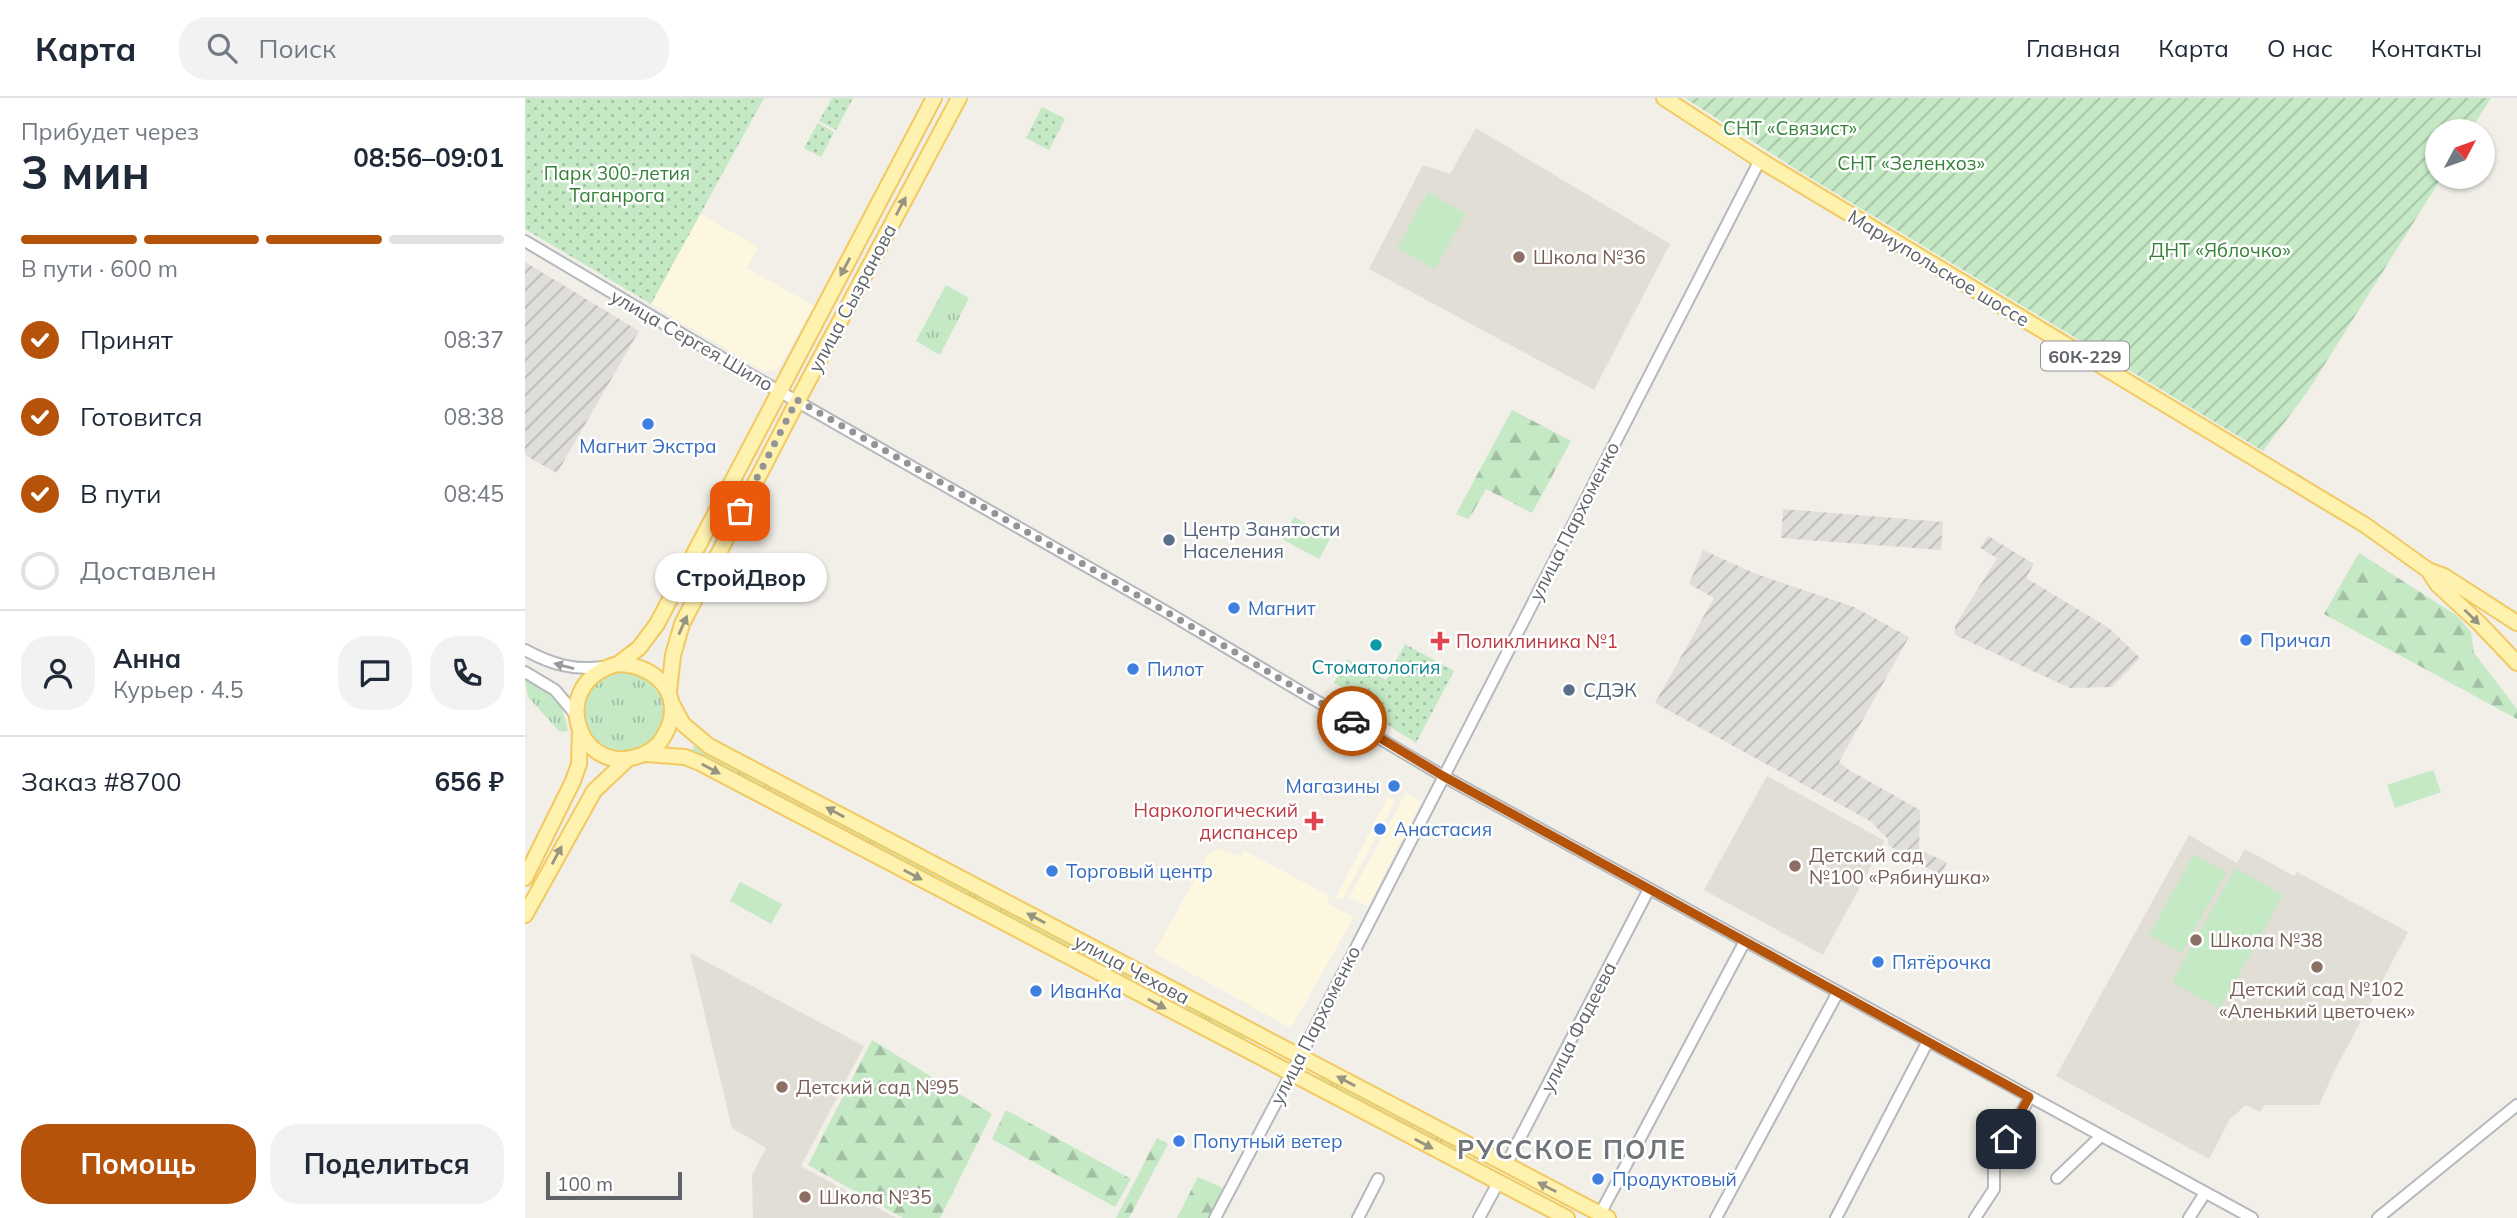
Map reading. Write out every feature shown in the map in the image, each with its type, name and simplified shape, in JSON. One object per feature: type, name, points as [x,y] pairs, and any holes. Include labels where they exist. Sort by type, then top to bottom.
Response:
[{"type":"main road","name":"улица Сызранова","points":[[612,666],[639,648],[657,624],[934,98]]},
{"type":"main road","name":"улица Сызранова","points":[[670,697],[673,655],[682,624],[797,400],[959,98]]},
{"type":"main road","name":"Мариупольское шоссе","points":[[1664,98],[1760,160],[2365,526],[2428,570],[2444,576],[2517,623]]},
{"type":"main road","points":[[902,157],[921,167]]},
{"type":"main road","name":"Мариупольское шоссе","points":[[2428,570],[2438,585],[2517,663]]},
{"type":"main road","points":[[525,878],[579,764],[578,722],[581,690],[594,674],[612,666],[631,664],[645,669],[657,678],[670,697],[672,715],[662,741],[646,754],[628,759],[614,758],[595,750],[578,722]]},
{"type":"main road","name":"улица Чехова","points":[[670,697],[683,724],[709,746],[1604,1216]]},
{"type":"main road","name":"улица Чехова","points":[[646,754],[685,757],[700,763],[1567,1218]]},
{"type":"main road","points":[[525,915],[594,790],[628,759]]},
{"type":"main road","points":[[1498,1183],[1506,1165]]},
{"type":"street","name":"улица Пархоменко","points":[[1215,1218],[1760,160]]},
{"type":"street","name":"улица Сергея Шило","points":[[525,241],[780,391],[1153,604],[1443,776],[2252,1218]]},
{"type":"street","points":[[525,650],[544,660],[576,669],[612,666]]},
{"type":"street","points":[[525,672],[555,690],[578,722]]},
{"type":"street","name":"улица Фадеева","points":[[1506,1165],[1649,888]]},
{"type":"street","points":[[1604,1216],[1745,941]]},
{"type":"street","points":[[1716,1218],[1838,992]]},
{"type":"street","points":[[1836,1218],[1928,1041]]},
{"type":"street","points":[[1975,1218],[1994,1189],[1994,1160],[2029,1097]]},
{"type":"street","points":[[2378,1218],[2517,1105]]},
{"type":"street","points":[[2057,1178],[2101,1136]]},
{"type":"street","points":[[1358,1218],[1378,1179]]},
{"type":"street","points":[[1479,1218],[1498,1183]]},
{"type":"street","points":[[2189,1218],[2205,1192]]},
{"type":"shaded area","name":"Школа №36","points":[[1476,128],[1670,244],[1594,390],[1369,269],[1423,165],[1450,174]]},
{"type":"shaded area","points":[[700,214],[758,247],[747,268],[814,306],[778,369],[760,369],[651,304]]},
{"type":"shaded area","points":[[525,262],[639,331],[557,473],[525,455]]},
{"type":"shaded area","points":[[1783,509],[1943,522],[1941,550],[1781,538]]},
{"type":"shaded area","points":[[1988,536],[2034,564],[2026,578],[2109,628],[2140,658],[2112,687],[2070,688],[1955,635],[1955,626],[1997,558],[1980,548]]},
{"type":"shaded area","points":[[1703,550],[1756,574],[1854,607],[1909,637],[1839,762],[1920,810],[1919,849],[1947,863],[1940,875],[1888,845],[1888,839],[1870,821],[1655,703],[1714,598],[1689,584]]},
{"type":"shaded area","name":"Детский сад №100 «Рябинушка»","points":[[1767,776],[1885,841],[1823,955],[1704,890]]},
{"type":"shaded area","points":[[1406,793],[1421,802],[1368,906],[1349,898]]},
{"type":"shaded area","points":[[1388,797],[1395,801],[1342,900],[1336,897]]},
{"type":"shaded area","name":"Школа №38","points":[[2189,835],[2237,863],[2245,849],[2294,876],[2297,872],[2408,932],[2319,1105],[2264,1105],[2260,1112],[2246,1105],[2230,1119],[2209,1159],[2056,1076]]},
{"type":"shaded area","points":[[1220,849],[1241,856],[1244,850],[1329,896],[1327,903],[1364,923],[1353,918],[1291,1028],[1154,953],[1209,853]]},
{"type":"shaded area","name":"Детский сад №95","points":[[690,953],[864,1046],[801,1166],[896,1218],[753,1218],[752,1175],[766,1148],[732,1128]]},
{"type":"green space","name":"Парк 300-летия Таганрога","points":[[525,98],[764,98],[651,304],[525,229]]},
{"type":"green space","points":[[832,98],[853,98],[836,130],[819,121]]},
{"type":"green space","name":"ДНТ «Яблочко»","points":[[1685,98],[2491,98],[2478,119],[2425,119],[2425,189],[2434,189],[2308,391],[2263,451],[1799,171]]},
{"type":"green space","points":[[1042,107],[1065,119],[1049,150],[1026,138]]},
{"type":"green space","points":[[818,123],[834,132],[821,157],[804,148]]},
{"type":"green space","points":[[1428,192],[1466,214],[1435,269],[1397,248]]},
{"type":"green space","points":[[946,285],[969,298],[940,355],[916,341]]},
{"type":"green space","points":[[1512,410],[1571,441],[1532,513],[1486,489],[1469,519],[1456,514]]},
{"type":"green space","points":[[1294,517],[1331,537],[1319,559],[1282,539]]},
{"type":"green space","points":[[2359,553],[2456,615],[2471,632],[2474,653],[2517,709],[2517,719],[2324,614]]},
{"type":"green space","points":[[1405,644],[1454,671],[1416,743],[1360,707],[1364,699],[1334,683],[1347,659],[1386,680]]},
{"type":"green space","points":[[624,670],[647,677],[659,689],[666,712],[659,735],[647,747],[624,754],[601,747],[589,735],[582,712],[589,689],[601,677]]},
{"type":"green space","points":[[525,680],[551,694],[559,702],[568,730],[558,730],[528,697]]},
{"type":"green space","points":[[695,744],[1248,1034],[1243,1044],[690,754]]},
{"type":"green space","points":[[2433,770],[2441,792],[2395,808],[2387,785]]},
{"type":"green space","points":[[2194,854],[2226,872],[2182,953],[2149,935]]},
{"type":"green space","points":[[2235,868],[2283,895],[2220,1009],[2172,982]]},
{"type":"green space","points":[[740,882],[782,904],[771,924],[730,901]]},
{"type":"green space","points":[[872,1040],[992,1114],[940,1218],[903,1218],[808,1165]]},
{"type":"green space","points":[[1321,1073],[1466,1150],[1462,1157],[1317,1080]]},
{"type":"green space","points":[[1006,1110],[1131,1179],[1115,1207],[992,1139]]},
{"type":"green space","points":[[1157,1138],[1168,1144],[1129,1218],[1116,1218]]},
{"type":"green space","points":[[1198,1177],[1225,1189],[1209,1218],[1177,1218]]},
{"type":"way so far","points":[[740,511],[797,400],[1352,721]]},
{"type":"place","name":"Школа №36","points":[[1519,257]]},
{"type":"place","name":"Магнит Экстра","points":[[648,424]]},
{"type":"place","name":"СтройДвор","points":[[740,511]]},
{"type":"place","name":"Центр Занятости Населения","points":[[1169,540]]},
{"type":"place","name":"Магнит","points":[[1234,608]]},
{"type":"place","name":"Причал","points":[[2246,640]]},
{"type":"place","name":"Поликлиника №1","points":[[1440,641]]},
{"type":"place","name":"Стоматология","points":[[1376,645]]},
{"type":"place","name":"Пилот","points":[[1133,669]]},
{"type":"place","name":"СДЭК","points":[[1569,690]]},
{"type":"place","name":"Магазины","points":[[1394,786]]},
{"type":"place","name":"Наркологический диспансер","points":[[1314,821]]},
{"type":"place","name":"Анастасия","points":[[1380,829]]},
{"type":"place","name":"Детский сад №100 «Рябинушка»","points":[[1795,866]]},
{"type":"place","name":"Торговый центр","points":[[1052,871]]},
{"type":"place","name":"Школа №38","points":[[2196,940]]},
{"type":"place","name":"Пятёрочка","points":[[1878,962]]},
{"type":"place","name":"Детский сад №102 «Аленький цветочек»","points":[[2317,967]]},
{"type":"place","name":"ИванКа","points":[[1036,991]]},
{"type":"place","name":"Детский сад №95","points":[[782,1087]]},
{"type":"place","name":"Попутный ветер","points":[[1179,1141]]},
{"type":"place","name":"Продуктовый","points":[[1598,1179]]},
{"type":"place","name":"Школа №35","points":[[805,1197]]},
{"type":"district","name":"РУССКОЕ ПОЛЕ","points":[[1572,1149]]},
{"type":"route","points":[[1352,721],[1443,776],[2029,1097],[2006,1139]]},
{"type":"park label","name":"СНТ «Связист»","points":[[1790,128]]},
{"type":"park label","name":"СНТ «Зеленхоз»","points":[[1911,163]]}]
